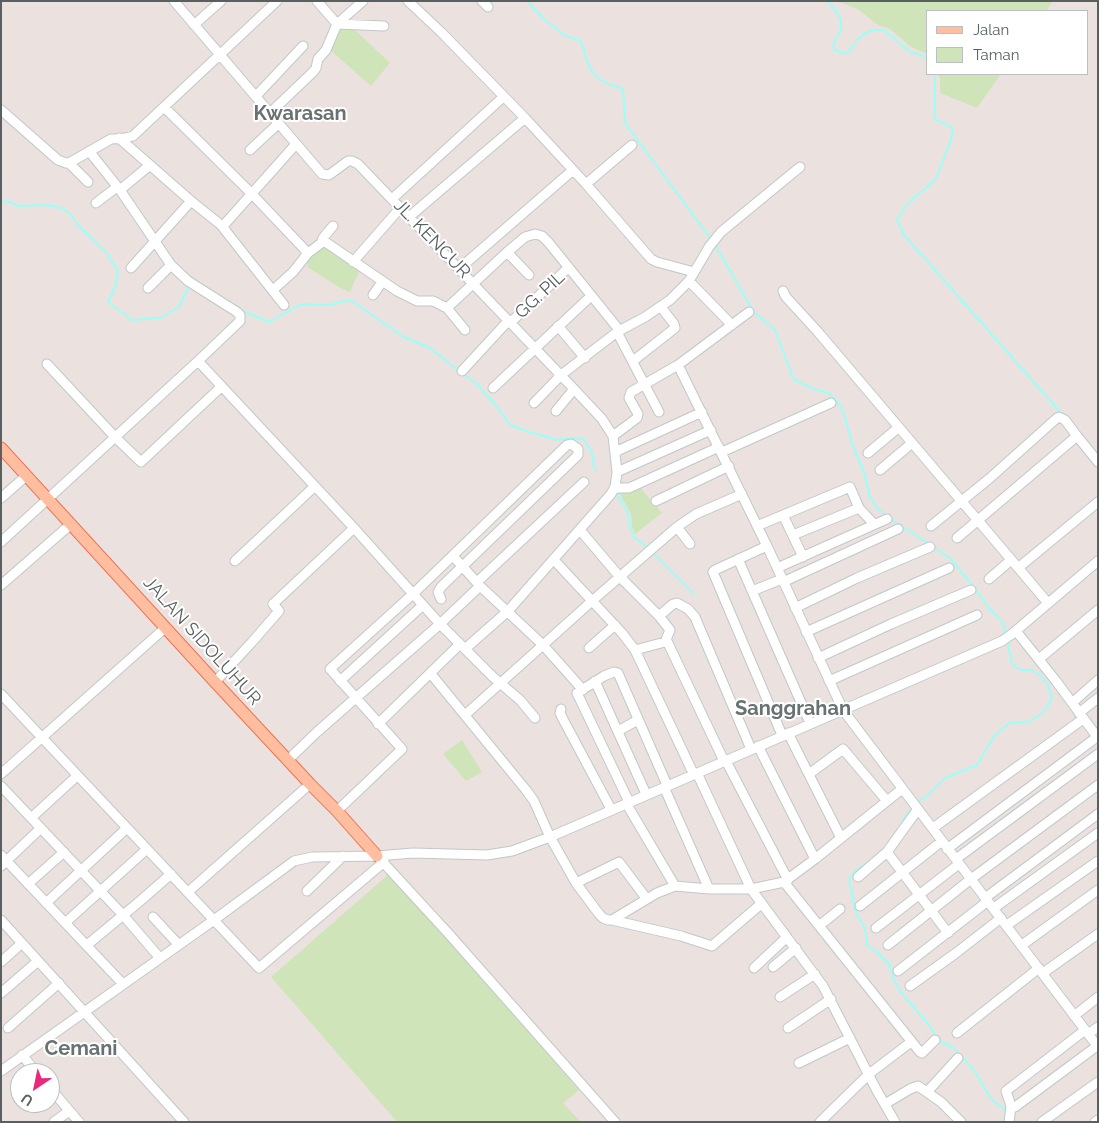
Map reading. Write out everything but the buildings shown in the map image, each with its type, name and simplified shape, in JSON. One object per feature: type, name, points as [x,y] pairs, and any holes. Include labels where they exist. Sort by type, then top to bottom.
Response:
[{"type":"main road","name":"JALAN SIDOLUHUR","points":[[1,448],[165,628],[381,859]]},
{"type":"street","name":"JL. KENCUR","points":[[174,1],[324,175],[329,175],[348,161],[354,161],[535,347],[602,420],[612,436],[617,472],[614,488],[609,498],[508,611],[463,646],[378,724]]},
{"type":"street","points":[[194,25],[221,1]]},
{"type":"street","points":[[1,110],[58,160],[66,163],[69,162],[110,139],[133,136],[277,1]]},
{"type":"street","points":[[317,1],[337,24],[384,26]]},
{"type":"street","points":[[270,113],[316,68],[318,60],[326,50],[337,24],[363,1]]},
{"type":"street","points":[[408,1],[525,118],[586,184],[651,259],[692,276],[732,325]]},
{"type":"street","points":[[256,96],[303,46]]},
{"type":"street","points":[[392,199],[501,99]]},
{"type":"street","points":[[164,107],[251,193],[308,253]]},
{"type":"street","points":[[410,217],[525,118]]},
{"type":"street","points":[[250,150],[279,123]]},
{"type":"street","points":[[119,138],[191,201],[223,226],[284,305]]},
{"type":"street","points":[[223,226],[296,144]]},
{"type":"street","points":[[586,184],[632,145]]},
{"type":"street","points":[[1,542],[198,361],[238,323],[240,318],[237,312],[191,283],[171,265],[119,188],[89,151]]},
{"type":"street","points":[[69,162],[88,182]]},
{"type":"street","points":[[96,203],[150,165]]},
{"type":"street","points":[[534,403],[561,376],[619,332],[646,318],[661,307],[692,276],[711,244],[726,227],[800,167]]},
{"type":"street","points":[[460,268],[573,170]]},
{"type":"street","points":[[131,268],[191,201]]},
{"type":"street","points":[[353,262],[401,208]]},
{"type":"street","points":[[273,290],[293,272],[308,253],[322,241],[333,226]]},
{"type":"street","points":[[447,308],[507,252],[529,235],[539,234],[546,239],[619,332],[659,412]]},
{"type":"street","points":[[322,241],[382,282],[417,301],[433,301],[447,308],[465,330]]},
{"type":"street","points":[[507,252],[529,275]]},
{"type":"street","points":[[148,288],[171,265]]},
{"type":"street","name":"GG. PIL","points":[[462,371],[510,321],[568,268]]},
{"type":"street","points":[[373,296],[382,282]]},
{"type":"street","points":[[783,291],[786,297],[962,500],[1048,603]]},
{"type":"street","points":[[493,388],[591,296]]},
{"type":"street","points":[[633,361],[675,328],[661,307]]},
{"type":"street","points":[[612,436],[637,418],[638,414],[629,395],[631,392],[678,365],[749,312]]},
{"type":"street","points":[[558,326],[585,358]]},
{"type":"street","points":[[198,361],[354,528],[440,624],[520,700],[535,718]]},
{"type":"street","points":[[47,364],[141,462],[221,387]]},
{"type":"street","points":[[678,365],[767,546],[843,710],[1097,1046],[1011,1108]]},
{"type":"street","points":[[556,411],[574,389]]},
{"type":"street","points":[[614,488],[629,488],[831,403]]},
{"type":"street","points":[[615,452],[702,412]]},
{"type":"street","points":[[931,526],[1059,417],[1065,420],[1098,462]]},
{"type":"street","points":[[868,453],[898,428]]},
{"type":"street","points":[[617,472],[711,430]]},
{"type":"street","points":[[956,538],[1077,436]]},
{"type":"street","points":[[880,470],[912,443]]},
{"type":"street","points":[[337,811],[402,748],[330,670],[414,594],[567,445],[571,444],[578,449],[578,455],[439,590],[441,598]]},
{"type":"street","points":[[656,501],[728,466]]},
{"type":"street","points":[[1,498],[26,476]]},
{"type":"street","points":[[288,760],[317,732],[440,624],[478,584],[584,482]]},
{"type":"street","points":[[235,561],[314,487]]},
{"type":"street","points":[[757,526],[850,487],[859,508],[874,524]]},
{"type":"street","points":[[465,715],[619,576],[677,527],[696,514],[742,494]]},
{"type":"street","points":[[1018,568],[1098,502]]},
{"type":"street","points":[[793,535],[859,508]]},
{"type":"street","points":[[784,515],[803,557]]},
{"type":"street","points":[[777,568],[887,519]]},
{"type":"street","points":[[1,585],[71,524]]},
{"type":"street","points":[[677,527],[690,544]]},
{"type":"street","points":[[215,682],[278,611],[273,604],[354,528]]},
{"type":"street","points":[[752,591],[783,580],[898,529]]},
{"type":"street","points":[[580,530],[619,576],[659,616],[670,630],[667,641],[786,881],[819,926],[921,1053],[935,1040]]},
{"type":"street","points":[[767,546],[715,570],[714,573],[785,734],[809,774],[841,838]]},
{"type":"street","points":[[795,608],[930,546]]},
{"type":"street","points":[[453,556],[478,584],[543,645],[583,690]]},
{"type":"street","points":[[554,560],[636,650],[751,889],[815,974],[831,999],[885,1104],[891,1120]]},
{"type":"street","points":[[738,560],[810,724]]},
{"type":"street","points":[[990,579],[1012,560]]},
{"type":"street","points":[[1,1070],[214,920],[294,861],[312,857],[343,856],[381,859],[449,853],[487,855],[512,851],[550,837],[843,710],[1012,634],[1098,562]]},
{"type":"street","points":[[806,632],[948,568]]},
{"type":"street","points":[[818,658],[971,590]]},
{"type":"street","points":[[659,616],[667,608],[677,603],[688,609],[695,617],[754,748],[815,859]]},
{"type":"street","points":[[340,681],[423,605]]},
{"type":"street","points":[[1039,659],[1098,610]]},
{"type":"street","points":[[829,681],[977,615]]},
{"type":"street","points":[[589,648],[615,625]]},
{"type":"street","points":[[1,774],[165,628]]},
{"type":"street","points":[[860,906],[1096,734],[1039,659],[1012,634]]},
{"type":"street","points":[[636,650],[667,641]]},
{"type":"street","points":[[675,886],[628,802],[577,693],[613,672],[618,673],[709,889]]},
{"type":"street","points":[[431,674],[526,790],[576,882],[602,918],[665,932],[712,946],[761,904]]},
{"type":"street","points":[[1072,702],[1098,680]]},
{"type":"street","points":[[596,681],[646,794]]},
{"type":"street","points":[[933,828],[1081,716],[1098,698]]},
{"type":"street","points":[[3,701],[128,828],[259,968],[381,859]]},
{"type":"street","points":[[560,709],[560,713],[611,810]]},
{"type":"street","points":[[618,731],[638,720]]},
{"type":"street","points":[[809,774],[843,748],[887,801]]},
{"type":"street","points":[[876,928],[920,895],[957,862],[1098,754]]},
{"type":"street","points":[[31,818],[77,776]]},
{"type":"street","points":[[188,892],[310,784]]},
{"type":"street","points":[[888,945],[1098,785]]},
{"type":"street","points":[[1,786],[100,890],[159,957]]},
{"type":"street","points":[[612,920],[646,898],[675,886],[709,889],[751,889],[786,881],[887,801],[905,792]]},
{"type":"street","points":[[858,877],[887,852],[918,808]]},
{"type":"street","points":[[898,971],[989,902],[1098,814]]},
{"type":"street","points":[[40,828],[3,861],[28,884],[123,984]]},
{"type":"street","points":[[46,903],[128,828]]},
{"type":"street","points":[[989,902],[1098,833]]},
{"type":"street","points":[[66,923],[147,849]]},
{"type":"street","points":[[28,884],[64,852]]},
{"type":"street","points":[[887,852],[948,933]]},
{"type":"street","points":[[307,891],[343,856]]},
{"type":"street","points":[[381,859],[615,1122]]},
{"type":"street","points":[[910,986],[1098,861]]},
{"type":"street","points":[[576,882],[619,862],[646,898]]},
{"type":"street","points":[[87,946],[171,874]]},
{"type":"street","points":[[1022,945],[1098,890]]},
{"type":"street","points":[[819,926],[840,909]]},
{"type":"street","points":[[153,917],[178,944]]},
{"type":"street","points":[[2,924],[59,983],[184,1122]]},
{"type":"street","points":[[957,1033],[1041,971],[1098,934]]},
{"type":"street","points":[[754,968],[787,937]]},
{"type":"street","points":[[1,962],[22,943]]},
{"type":"street","points":[[773,967],[796,948]]},
{"type":"street","points":[[1,993],[38,961]]},
{"type":"street","points":[[780,997],[815,974]]},
{"type":"street","points":[[8,1028],[59,983]]},
{"type":"street","points":[[1074,1016],[1098,996]]},
{"type":"street","points":[[788,1028],[831,999]]},
{"type":"street","points":[[1009,1122],[1011,1108],[1006,1091],[1086,1032],[1098,1026]]},
{"type":"street","points":[[800,1063],[850,1038]]},
{"type":"street","points":[[820,1122],[869,1074],[911,1042]]},
{"type":"street","points":[[22,1055],[29,1063]]},
{"type":"street","points":[[927,1092],[958,1058]]},
{"type":"street","points":[[1042,1122],[1098,1082]]},
{"type":"street","points":[[885,1104],[918,1086],[941,1102],[961,1122]]},
{"type":"street","points":[[60,1100],[79,1122]]},
{"type":"street","points":[[54,1122],[69,1111]]},
{"type":"green space","points":[[832,1],[1053,1],[1047,10],[926,10],[926,53],[911,47],[890,29],[878,25],[859,10],[843,3]]},
{"type":"green space","points":[[339,26],[355,28],[390,63],[371,86],[329,49]]},
{"type":"green space","points":[[938,75],[1000,75],[977,108],[940,93]]},
{"type":"green space","points":[[322,243],[360,270],[350,292],[307,267],[309,256]]},
{"type":"green space","points":[[638,485],[662,513],[635,534],[632,527],[631,514],[620,494]]},
{"type":"green space","points":[[462,740],[482,772],[466,781],[443,754]]},
{"type":"green space","points":[[390,873],[579,1090],[563,1103],[581,1122],[397,1122],[271,977]]},
{"type":"waterway","points":[[527,1],[543,18],[564,35],[581,41],[587,61],[594,75],[608,84],[623,89],[625,123],[711,239]]},
{"type":"waterway","points":[[827,1],[837,12],[841,21],[841,30],[833,45],[835,50],[848,53],[856,41],[865,33],[874,30],[884,30],[910,52],[926,57]]},
{"type":"waterway","points":[[934,75],[935,119],[951,127],[953,134],[936,179],[907,204],[897,220],[904,235],[1062,414]]},
{"type":"waterway","points":[[1,201],[10,202],[18,206],[47,205],[62,208],[70,214],[79,226],[107,253],[118,272],[115,287],[108,302],[132,320],[160,318],[179,307],[189,286]]},
{"type":"waterway","points":[[715,245],[754,312],[775,330],[794,380],[829,393],[842,408],[870,497],[877,508],[887,516]]},
{"type":"waterway","points":[[240,310],[270,322],[301,304],[328,305],[350,300],[404,337],[430,348],[459,371]]},
{"type":"waterway","points":[[463,374],[477,384],[510,425],[558,440],[584,439],[592,453],[594,467],[597,471]]},
{"type":"waterway","points":[[617,493],[628,513],[634,537],[648,548]]},
{"type":"waterway","points":[[891,519],[929,544]]},
{"type":"waterway","points":[[933,547],[950,558],[969,581],[1003,623],[1006,636]]},
{"type":"waterway","points":[[653,553],[694,594]]},
{"type":"waterway","points":[[918,802],[945,778],[977,765],[995,735],[1010,723],[1028,722],[1043,713],[1052,698],[1048,685],[1042,677],[1032,670],[1020,670],[1012,663],[1007,640]]},
{"type":"waterway","points":[[902,824],[913,808]]},
{"type":"waterway","points":[[870,861],[855,871],[849,880],[856,913],[865,928],[867,945],[890,965],[893,978],[900,991],[929,1025],[939,1040],[954,1048],[973,1069],[992,1100],[1006,1110],[1005,1122]]},
{"type":"district","name":"Kwarasan","points":[[300,114]]},
{"type":"district","name":"Sanggrahan","points":[[793,709]]},
{"type":"district","name":"Cemani","points":[[81,1049]]}]
